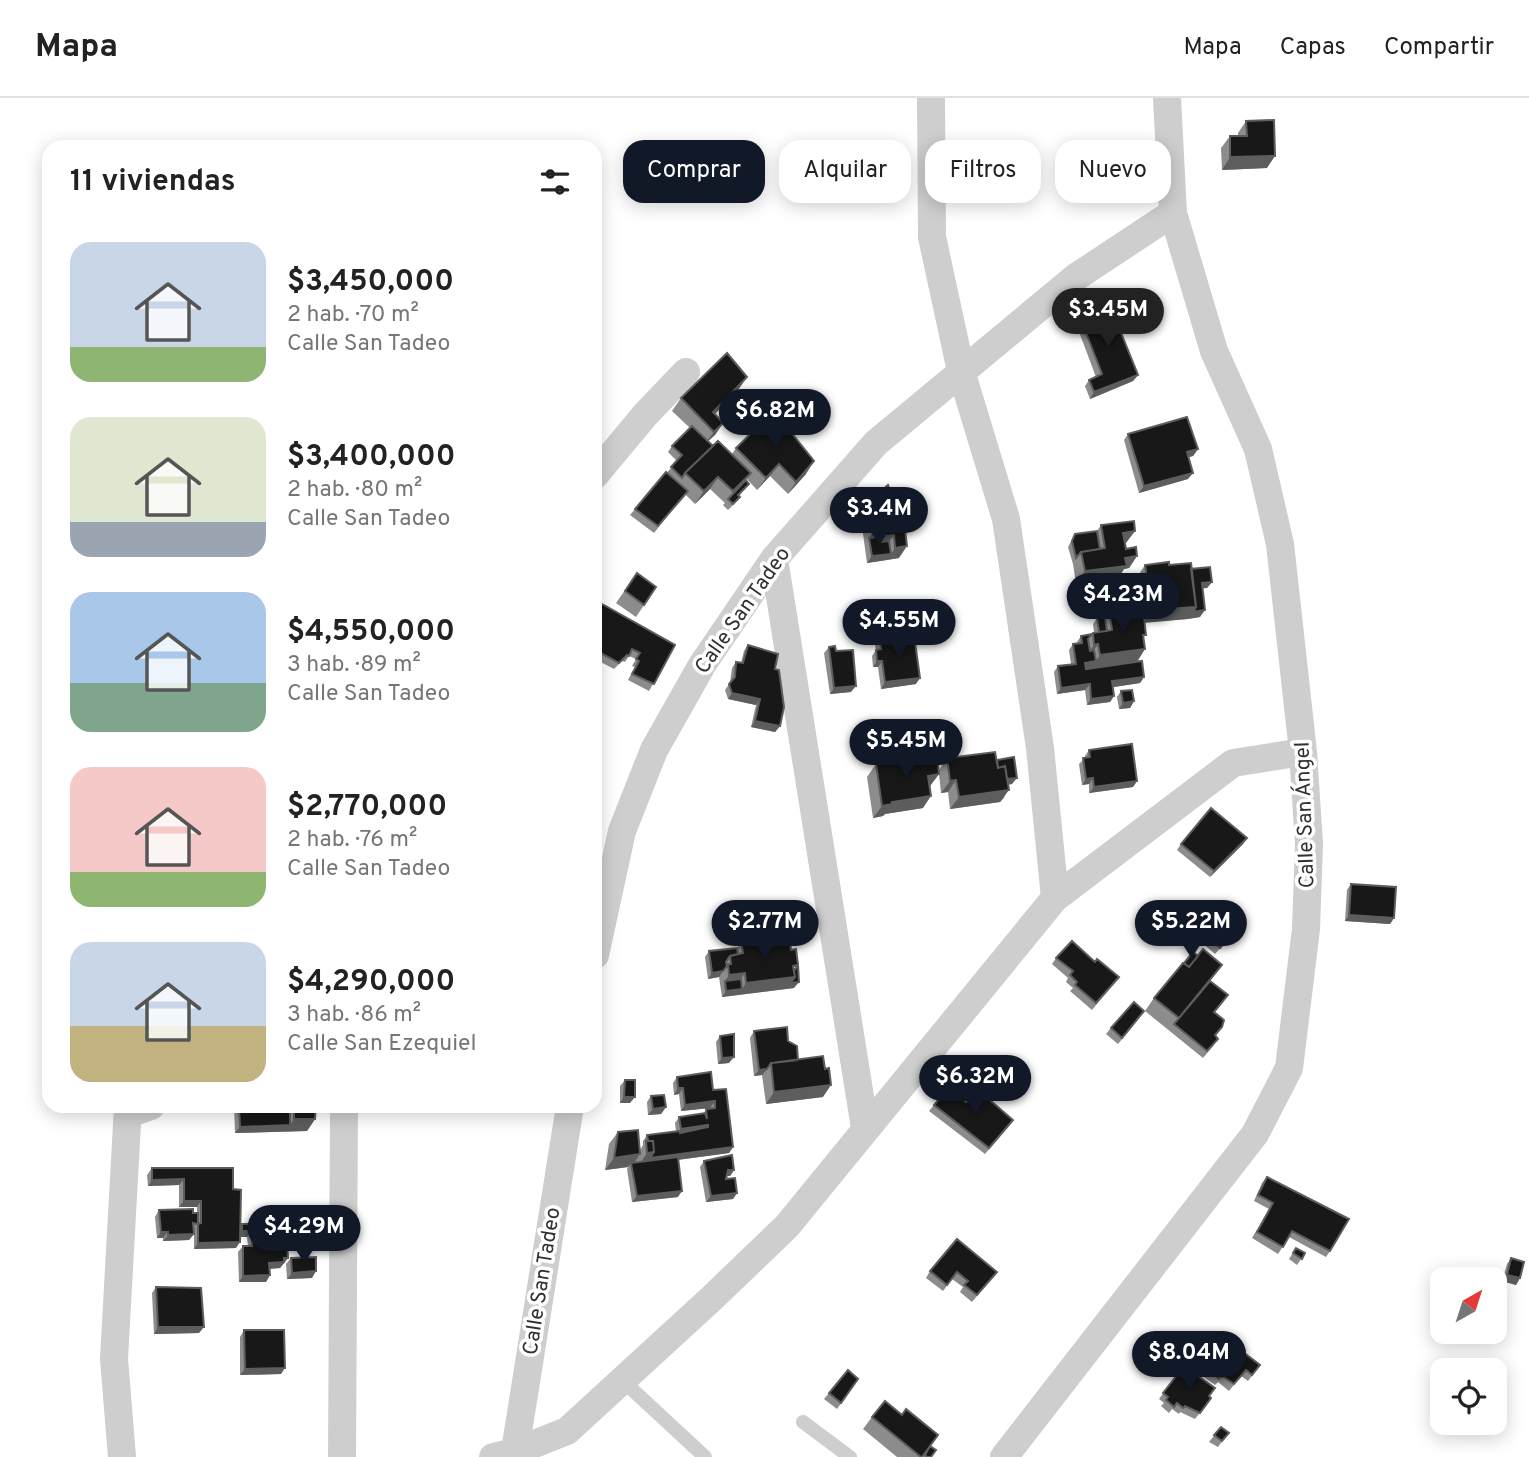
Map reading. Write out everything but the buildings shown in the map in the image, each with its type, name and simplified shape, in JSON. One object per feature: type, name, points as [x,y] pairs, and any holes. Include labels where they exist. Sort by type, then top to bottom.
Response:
[{"type":"street","points":[[932,98],[932,237],[961,371],[1006,519],[1040,748],[1055,898]]},
{"type":"street","name":"Calle San Ángel","points":[[1004,1457],[1255,1134],[1289,1068],[1306,929],[1309,844],[1303,752],[1280,544],[1258,449],[1214,351],[1173,213],[1167,98]]},
{"type":"street","name":"Calle San Tadeo","points":[[602,906],[622,831],[654,750],[702,665],[774,559],[876,443],[1076,277],[1173,213]]},
{"type":"street","points":[[602,467],[645,415],[686,372]]},
{"type":"street","points":[[774,559],[865,1128]]},
{"type":"street","points":[[507,1455],[567,1431],[787,1226],[1055,898],[1233,763],[1303,752]]},
{"type":"street","points":[[122,1457],[114,1359],[135,1113]]},
{"type":"street","points":[[342,1457],[344,1113]]},
{"type":"street","name":"Calle San Tadeo","points":[[507,1455],[569,1113]]},
{"type":"lane","points":[[623,1381],[705,1457]]},
{"type":"lane","points":[[803,1422],[850,1457]]}]
